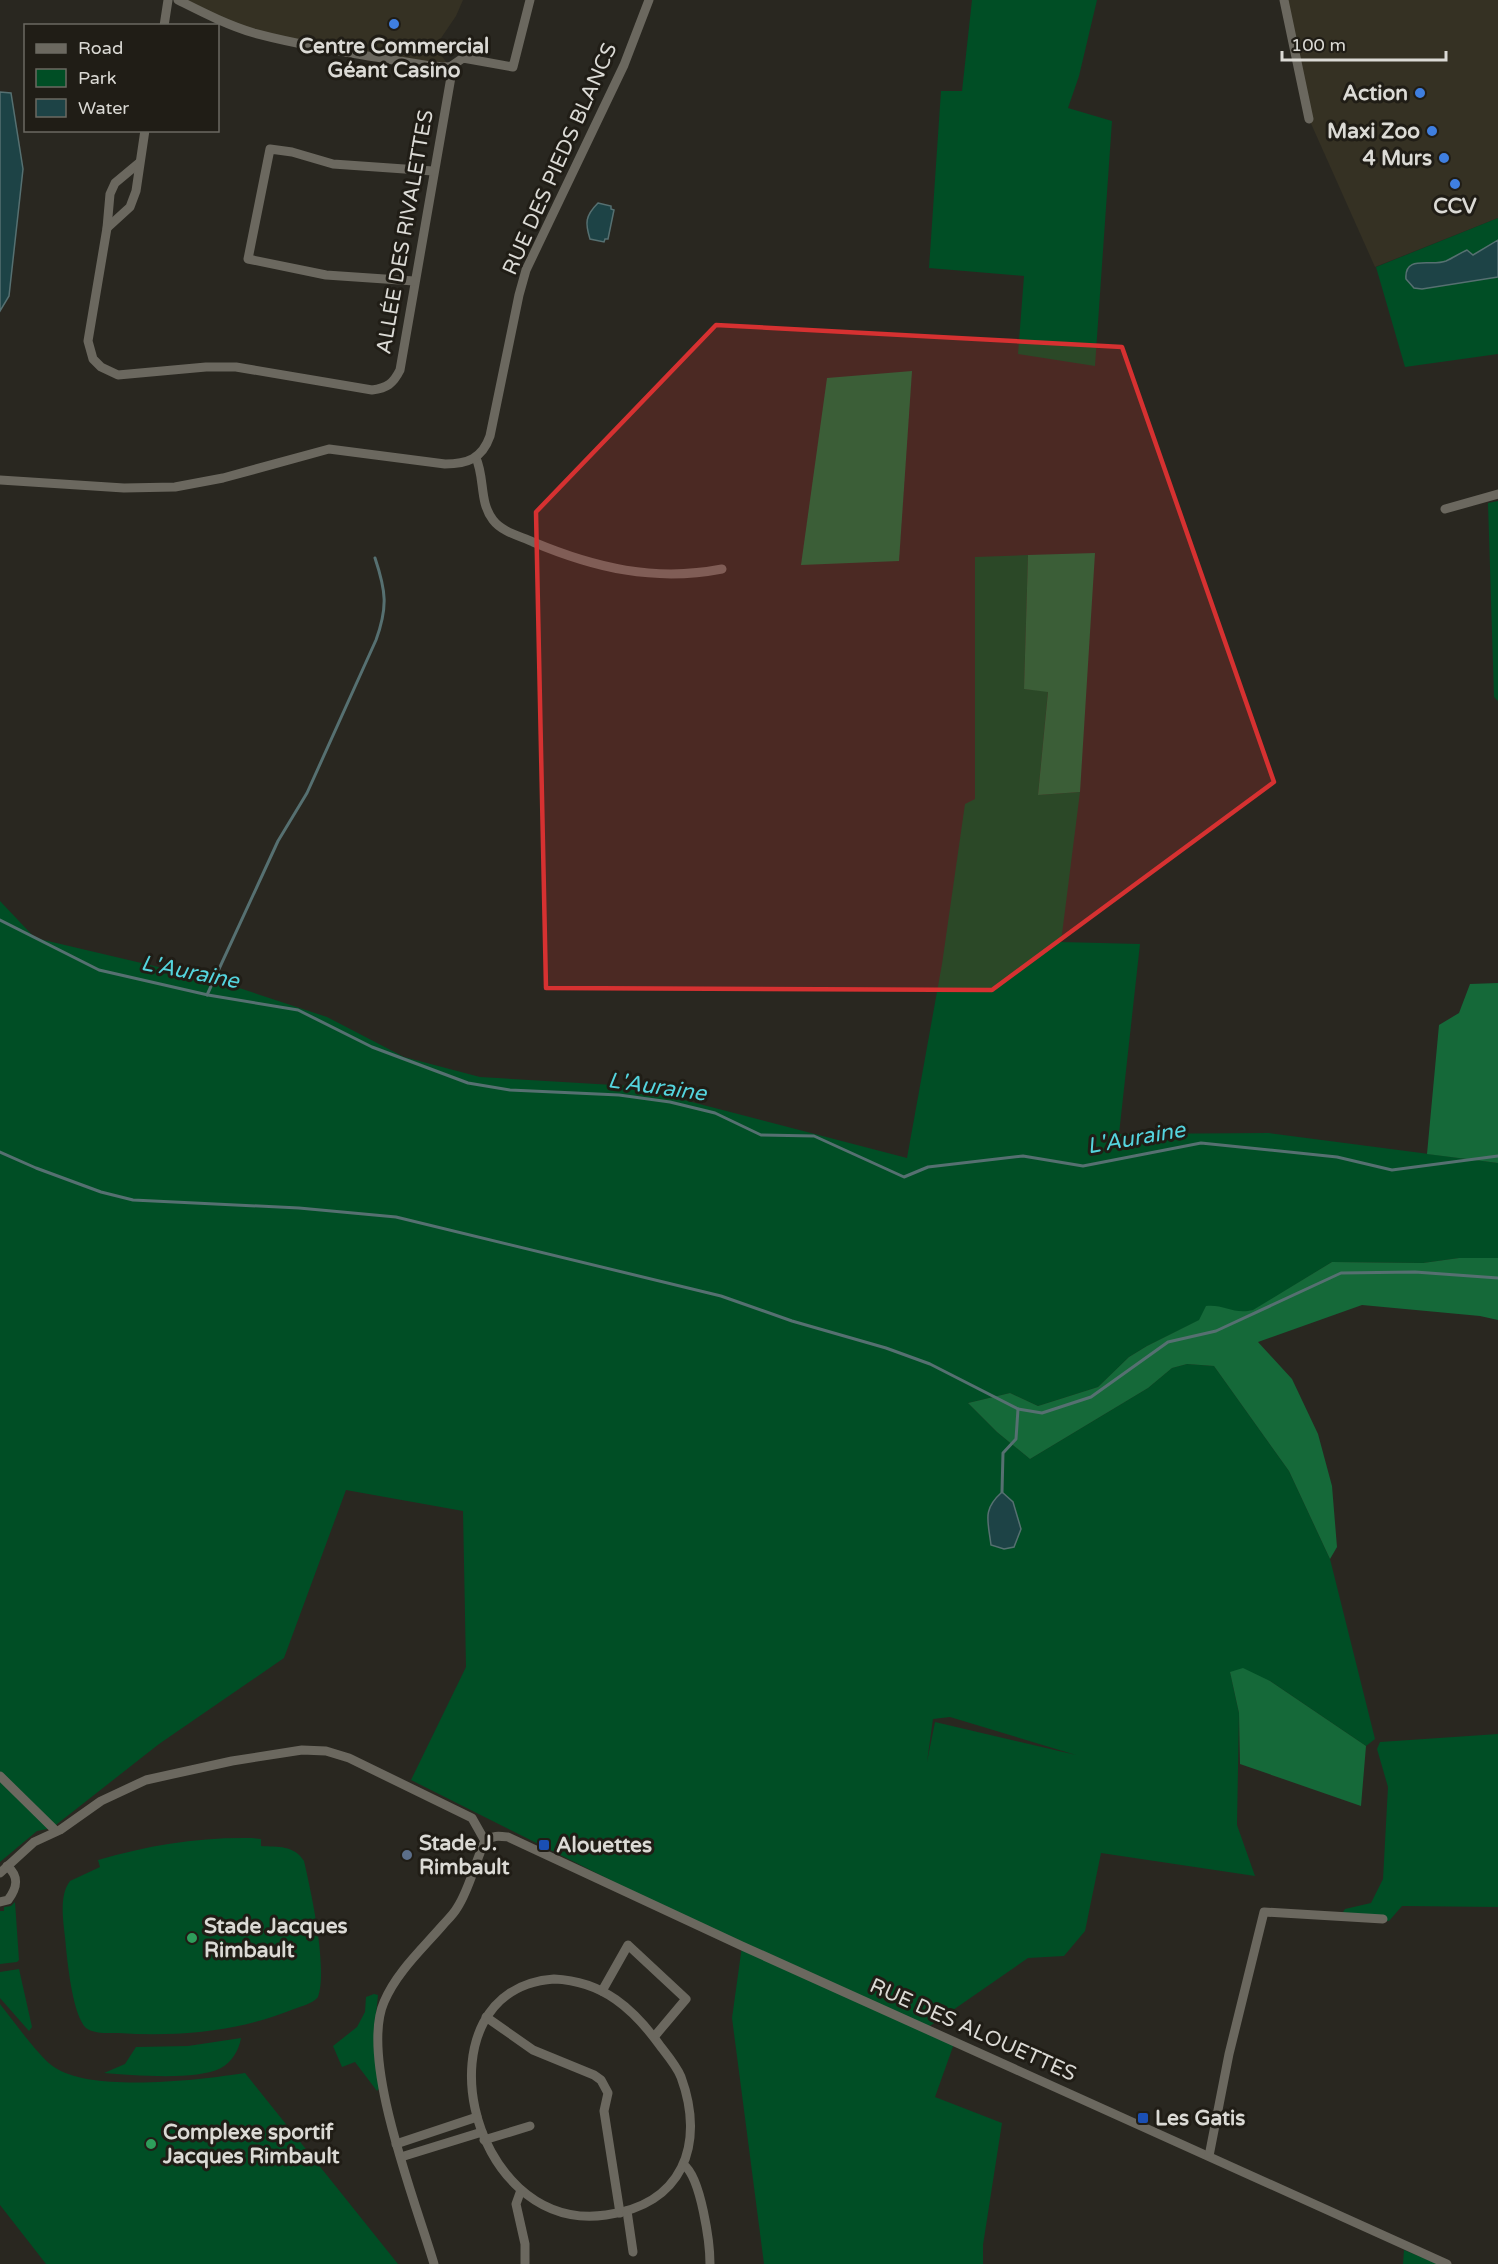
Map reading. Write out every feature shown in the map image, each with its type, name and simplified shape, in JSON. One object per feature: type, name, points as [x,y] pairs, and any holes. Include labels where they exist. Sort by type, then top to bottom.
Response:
[{"type":"street","points":[[164,24],[168,0]]},
{"type":"street","points":[[178,0],[217,19],[252,32],[309,45],[430,66],[450,67],[463,58],[513,67],[530,0]]},
{"type":"street","name":"RUE DES PIEDS BLANCS","points":[[476,458],[486,446],[490,436],[526,270],[624,65],[649,0]]},
{"type":"street","points":[[1284,0],[1309,119]]},
{"type":"street","name":"ALLÉE DES RIVALETTES","points":[[139,163],[115,183],[110,194],[107,228],[88,341],[93,359],[118,375],[206,367],[237,367],[372,390],[385,388],[394,381],[400,370],[451,78],[450,67]]},
{"type":"street","points":[[107,228],[130,207],[136,191],[145,132]]},
{"type":"street","points":[[414,281],[326,275],[248,259],[270,149],[292,152],[333,164],[433,171]]},
{"type":"street","points":[[0,480],[124,488],[175,487],[223,478],[329,449],[444,464],[459,464],[476,458],[487,512],[494,522],[508,531],[557,552],[621,570],[647,574],[694,574],[722,569]]},
{"type":"street","points":[[1446,509],[1498,495]]},
{"type":"street","points":[[4,1869],[34,1842],[57,1831],[101,1802],[146,1780],[232,1761],[302,1750],[326,1751],[349,1758],[472,1818],[485,1841],[457,1909],[394,1984],[380,2013],[378,2055],[384,2099],[434,2264]]},
{"type":"street","points":[[0,1776],[57,1831]]},
{"type":"street","name":"RUE DES ALOUETTES","points":[[485,1841],[490,1837],[508,1837],[1447,2264]]},
{"type":"street","points":[[0,1902],[8,1900],[17,1882],[14,1872],[4,1869]]},
{"type":"street","points":[[1209,2156],[1229,2054],[1264,1912],[1383,1919]]},
{"type":"street","points":[[602,1991],[628,1945],[686,1999],[654,2037]]},
{"type":"street","points":[[535,1980],[573,1980],[602,1991],[628,2008],[654,2037],[680,2076],[691,2136],[684,2165],[674,2181],[650,2202],[624,2212],[587,2217],[540,2203],[510,2181],[495,2161],[477,2117],[473,2080],[474,2053],[477,2038],[486,2017],[499,2000],[514,1989],[535,1980]]},
{"type":"street","points":[[486,2017],[532,2050],[602,2080],[608,2093],[604,2111],[633,2252]]},
{"type":"street","points":[[396,2144],[477,2117]]},
{"type":"street","points":[[401,2157],[530,2126]]},
{"type":"street","points":[[684,2165],[700,2194],[710,2246],[710,2264]]},
{"type":"street","points":[[521,2190],[516,2204],[525,2244],[525,2264]]},
{"type":"highlighted area","points":[[716,325],[1122,347],[1274,782],[992,990],[546,988],[536,512]]},
{"type":"shaded area","points":[[178,0],[463,0],[456,16],[435,47],[450,67],[252,32]]},
{"type":"shaded area","points":[[1284,0],[1498,0],[1498,218],[1375,267],[1309,119]]},
{"type":"green space","points":[[972,0],[1097,0],[1079,76],[1068,108],[1112,121],[1095,366],[1018,354],[1024,276],[929,268],[941,91],[962,91]]},
{"type":"green space","points":[[1498,218],[1498,354],[1405,367],[1376,267]]},
{"type":"green space","points":[[912,371],[899,561],[801,565],[827,378]]},
{"type":"green space","points":[[1498,501],[1498,701],[1494,697],[1488,503]]},
{"type":"green space","points":[[1095,553],[1080,792],[1038,795],[1048,692],[1024,689],[1028,555]]},
{"type":"green space","points":[[1028,555],[1024,689],[1048,691],[1038,795],[1080,792],[1061,942],[1140,944],[1119,1134],[1269,1133],[1498,1163],[1498,1258],[1459,1258],[1423,1263],[1332,1262],[1254,1310],[1242,1313],[1232,1311],[1200,1320],[1147,1346],[1129,1357],[1098,1387],[1038,1406],[1010,1393],[968,1403],[997,1432],[1030,1459],[1148,1388],[1172,1368],[1187,1364],[1214,1366],[1289,1471],[1330,1559],[1375,1739],[1366,1746],[1270,1681],[1230,1672],[1239,1713],[1237,1825],[1255,1876],[1101,1853],[1085,1931],[1064,1956],[1028,1958],[927,2028],[955,2041],[935,2097],[1002,2123],[983,2245],[983,2264],[764,2264],[732,2018],[742,1946],[411,1780],[466,1667],[463,1511],[346,1490],[284,1658],[159,1744],[52,1828],[37,1831],[0,1862],[0,901],[35,938],[218,981],[327,1017],[404,1057],[480,1077],[630,1086],[907,1158],[942,964],[965,804],[975,799],[975,557]],"holes":[[[950,1717],[1076,1755],[935,1722],[927,1762],[933,1719]]]},
{"type":"green space","points":[[1498,983],[1498,1163],[1427,1154],[1439,1025],[1459,1013],[1470,984]]},
{"type":"green space","points":[[1459,1258],[1498,1258],[1498,1320],[1480,1316],[1362,1305],[1258,1342],[1292,1379],[1318,1434],[1332,1486],[1337,1547],[1330,1559],[1289,1471],[1214,1366],[1187,1364],[1172,1368],[1148,1388],[1030,1459],[997,1432],[968,1403],[1010,1393],[1038,1406],[1098,1387],[1129,1357],[1199,1320],[1206,1306],[1240,1311],[1253,1310],[1332,1262],[1423,1263]]},
{"type":"green space","points":[[1243,1668],[1270,1681],[1366,1746],[1361,1806],[1240,1764],[1239,1713],[1230,1672]]},
{"type":"green space","points":[[1498,1734],[1498,1907],[1402,1906],[1389,1921],[1340,1917],[1345,1909],[1371,1903],[1383,1879],[1388,1787],[1377,1749],[1380,1742]]},
{"type":"green space","name":"Stade Jacques Rimbault","points":[[261,1839],[261,1846],[290,1849],[304,1861],[320,1950],[321,1984],[318,1997],[307,2004],[273,2017],[207,2031],[140,2034],[101,2033],[86,2028],[81,2022],[74,2002],[63,1923],[64,1896],[70,1881],[100,1867],[98,1860],[136,1850],[193,1841]]},
{"type":"green space","points":[[15,1902],[19,1960],[0,1964],[0,1911],[4,1911],[4,1907],[11,1906]]},
{"type":"green space","points":[[19,1969],[32,2027],[29,2031],[0,1998],[0,1972]]},
{"type":"green space","points":[[378,1995],[374,2036],[380,2087],[377,2091],[355,2062],[342,2067],[333,2046],[357,2027],[365,2012],[366,1997]]},
{"type":"green space","name":"Complexe sportif Jacques Rimbault","points":[[0,2004],[48,2062],[71,2075],[93,2080],[146,2082],[201,2079],[245,2073],[398,2264],[46,2264],[0,2205]]},
{"type":"green space","points":[[241,2038],[232,2059],[221,2068],[210,2072],[180,2076],[104,2073],[125,2064],[136,2047],[188,2046]]},
{"type":"green space","points":[[1404,2250],[1439,2264],[1403,2264]]},
{"type":"water","points":[[0,92],[11,93],[23,169],[9,296],[0,311]]},
{"type":"water","points":[[598,203],[611,206],[614,210],[608,239],[604,242],[590,239],[587,228],[588,216]]},
{"type":"water","points":[[1498,240],[1498,277],[1422,289],[1414,288],[1406,279],[1409,266],[1446,261],[1467,250],[1473,255]]},
{"type":"water","points":[[1002,1492],[1013,1502],[1021,1529],[1014,1547],[1004,1549],[991,1545],[988,1522],[991,1504]]},
{"type":"waterway","points":[[207,995],[278,841],[307,793],[376,640],[384,599],[375,558]]},
{"type":"waterway","name":"L'Auraine","points":[[0,920],[99,970],[208,995],[298,1010],[372,1047],[468,1083],[510,1090],[619,1095],[670,1102],[715,1113],[761,1135],[814,1136],[904,1177],[928,1167],[1023,1156],[1083,1166],[1201,1143],[1337,1157],[1392,1170],[1498,1156]]},
{"type":"waterway","points":[[0,1152],[101,1192],[133,1200],[299,1208],[396,1217],[721,1296],[792,1321],[886,1348],[930,1364],[1018,1409],[1042,1413],[1091,1397],[1168,1342],[1216,1331],[1341,1273],[1415,1272],[1498,1278]]},
{"type":"waterway","points":[[1002,1492],[1003,1453],[1016,1439],[1018,1409]]},
{"type":"place","name":"Centre Commercial Géant Casino","points":[[394,24]]},
{"type":"place","name":"Action","points":[[1420,93]]},
{"type":"place","name":"Maxi Zoo","points":[[1432,131]]},
{"type":"place","name":"4 Murs","points":[[1444,158]]},
{"type":"place","name":"CCV","points":[[1455,184]]},
{"type":"place","name":"Alouettes","points":[[544,1845]]},
{"type":"place","name":"Stade J. Rimbault","points":[[407,1855]]},
{"type":"place","name":"Stade Jacques Rimbault","points":[[192,1938]]},
{"type":"place","name":"Les Gatis","points":[[1143,2118]]},
{"type":"place","name":"Complexe sportif Jacques Rimbault","points":[[151,2144]]}]
